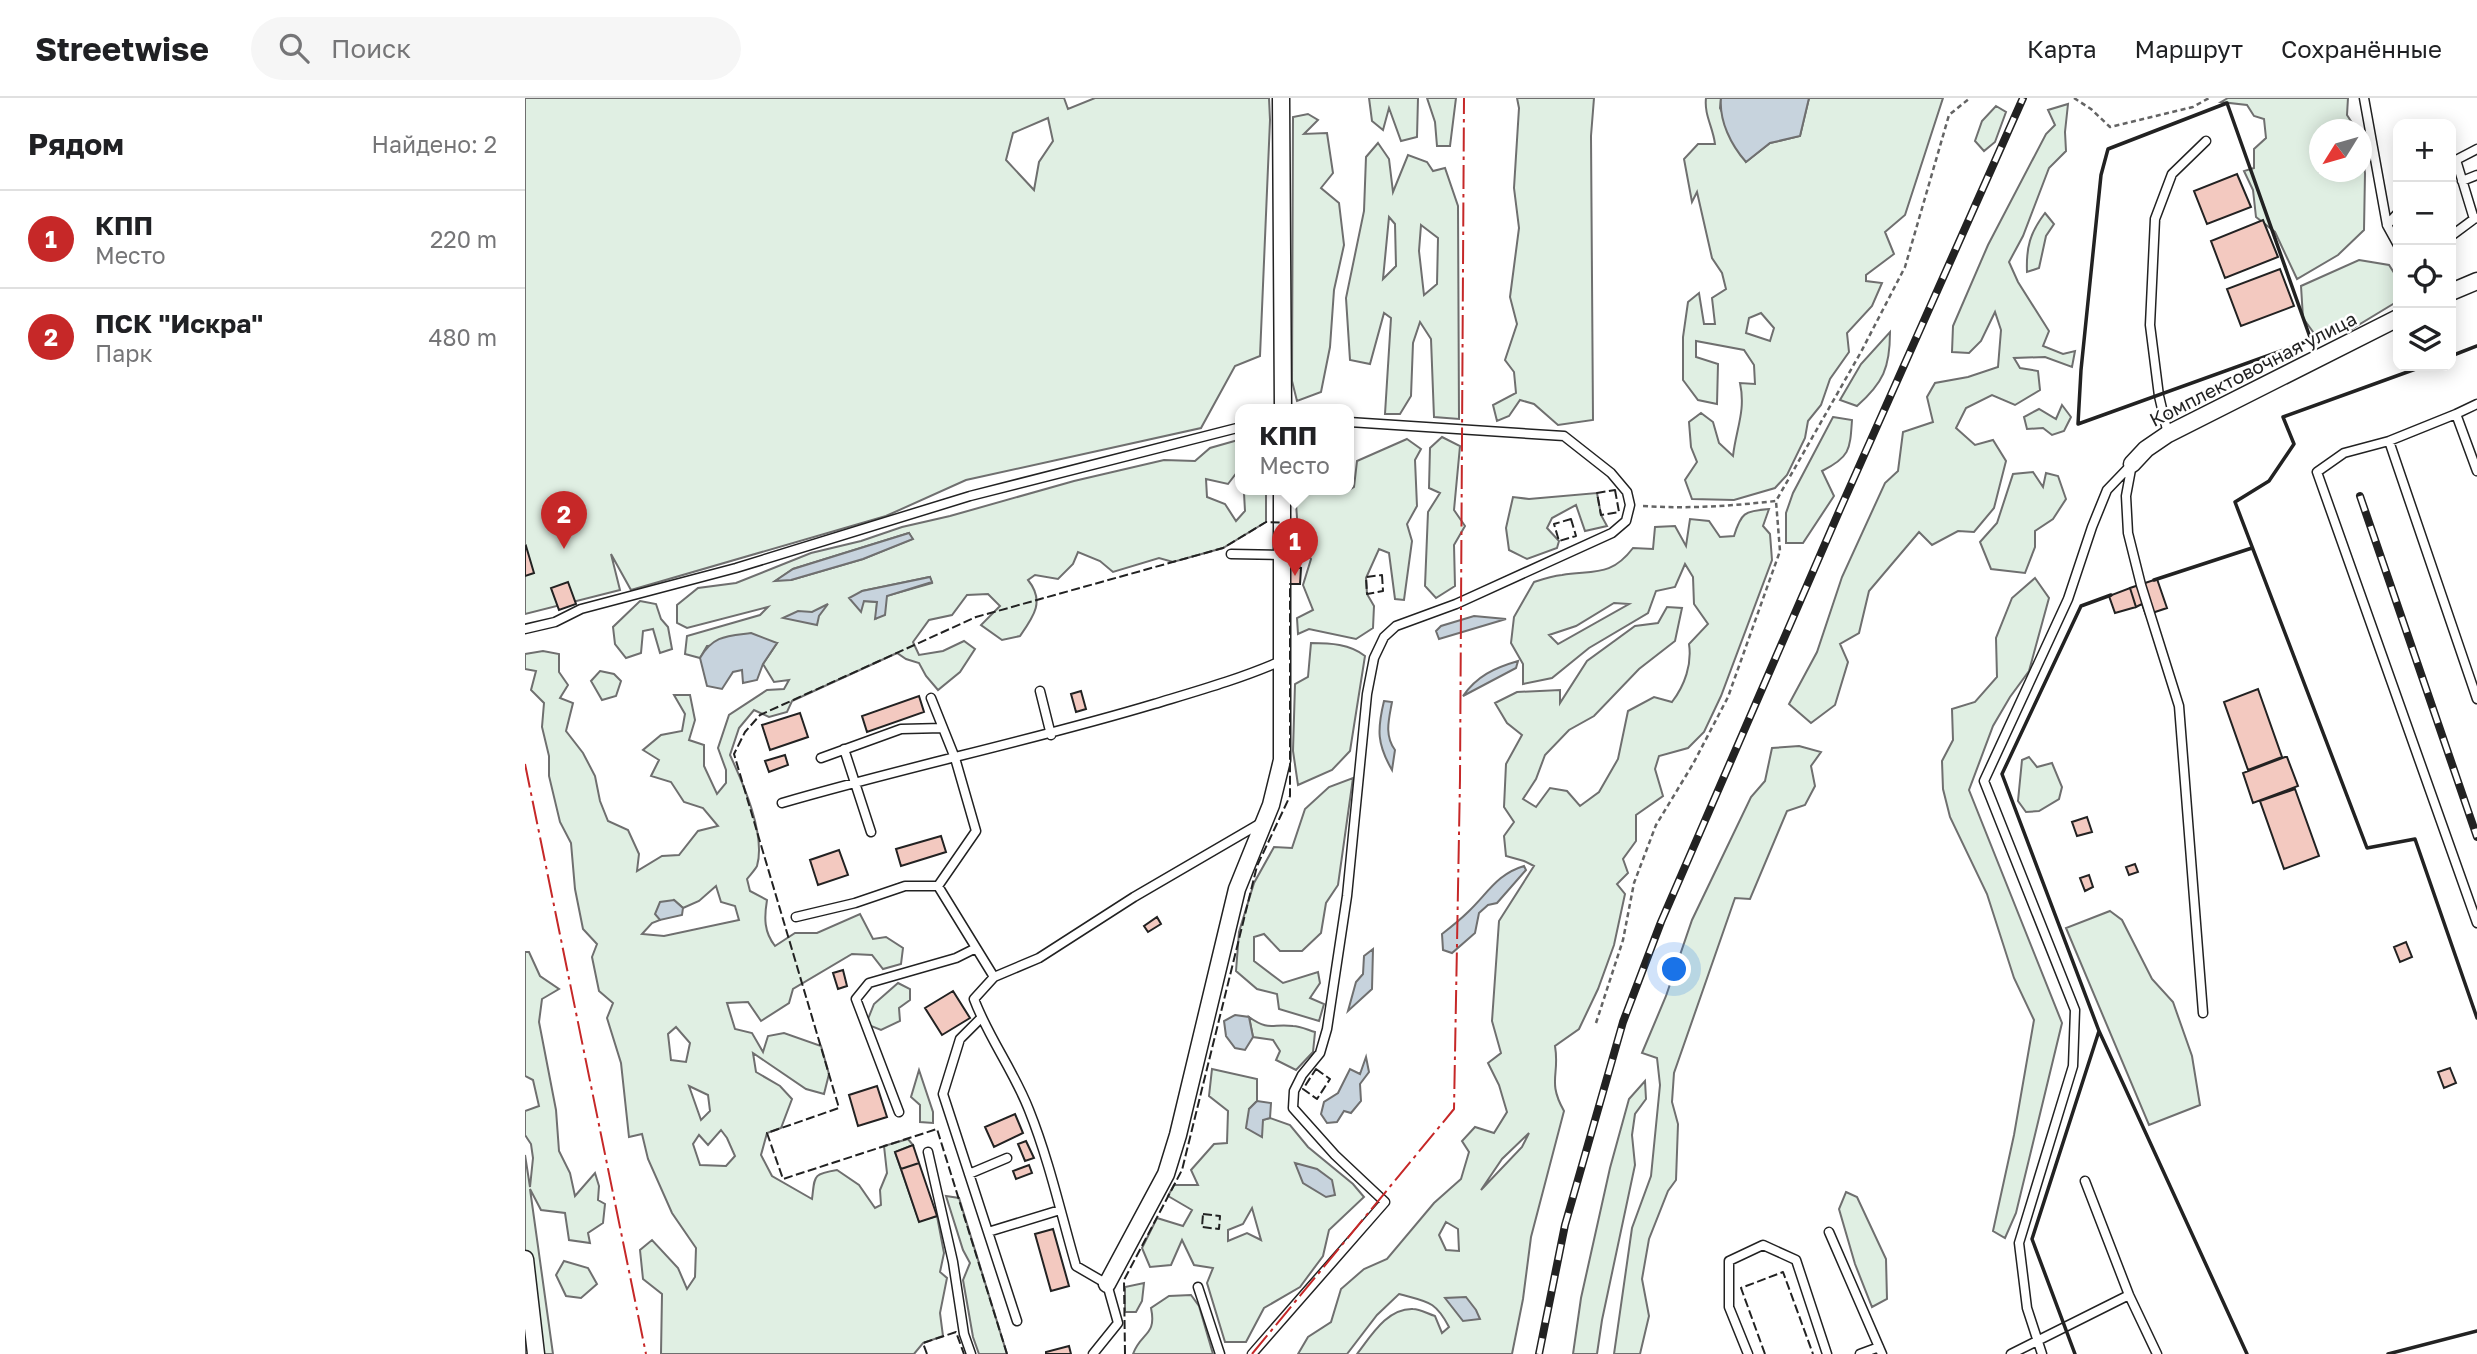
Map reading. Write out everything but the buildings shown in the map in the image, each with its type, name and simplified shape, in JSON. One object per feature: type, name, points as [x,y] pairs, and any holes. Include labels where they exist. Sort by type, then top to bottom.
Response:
[{"type":"street","points":[[1281,98],[1283,404]]},
{"type":"street","points":[[2456,290],[2477,281]]},
{"type":"street","name":"Комплектовочная улица","points":[[2132,464],[2146,449],[2168,434],[2393,321]]},
{"type":"street","points":[[1107,1284],[1167,1174],[1237,889],[1271,805],[1282,760],[1282,495]]},
{"type":"street","points":[[525,1259],[536,1354]]},
{"type":"lane","points":[[2364,98],[2387,225],[2393,236]]},
{"type":"lane","points":[[2168,434],[2159,396],[2150,325],[2155,219],[2172,174],[2206,141]]},
{"type":"lane","points":[[2456,159],[2477,149]]},
{"type":"lane","points":[[2456,174],[2473,201],[2476,218],[2456,232]]},
{"type":"lane","points":[[2462,181],[2477,175]]},
{"type":"lane","points":[[2387,225],[2393,218]]},
{"type":"lane","points":[[2477,404],[2389,441],[2344,453],[2318,472],[2477,923]]},
{"type":"lane","points":[[2456,414],[2477,471]]},
{"type":"lane","points":[[1252,1354],[1385,1202],[1335,1155],[1293,1108],[1294,1091],[1302,1075],[1320,1053],[1327,1029],[1347,896],[1367,694],[1374,658],[1384,637],[1396,626],[1456,604],[1612,533],[1626,521],[1630,505],[1627,492],[1611,473],[1564,436],[1354,422]]},
{"type":"lane","points":[[525,629],[555,622],[581,610],[736,568],[970,496],[1235,429]]},
{"type":"lane","points":[[2389,441],[2477,699]]},
{"type":"lane","points":[[2132,464],[2126,496],[2128,533],[2141,585],[2179,706],[2203,1013]]},
{"type":"lane","points":[[2042,1354],[2028,1308],[2019,1243],[2073,1066],[2075,1010],[1985,781],[2068,599],[2107,490],[2132,464]]},
{"type":"lane","points":[[1231,554],[1281,555]]},
{"type":"lane","points":[[782,803],[856,781],[1051,734],[1242,678],[1281,661]]},
{"type":"lane","points":[[1040,691],[1051,734]]},
{"type":"lane","points":[[931,698],[955,758],[976,831],[938,886]]},
{"type":"lane","points":[[821,758],[901,729],[943,728]]},
{"type":"lane","points":[[844,748],[871,832]]},
{"type":"lane","points":[[1093,1354],[1118,1322],[1107,1284],[1076,1266],[1030,1111],[1008,1063],[981,1018],[974,999],[994,977],[1039,958],[1134,897],[1263,821]]},
{"type":"lane","points":[[796,916],[855,903],[905,886],[938,886]]},
{"type":"lane","points":[[938,886],[994,977]]},
{"type":"lane","points":[[899,1112],[856,999],[869,983],[956,958],[977,948]]},
{"type":"lane","points":[[981,1018],[960,1040],[943,1094],[1017,1321]]},
{"type":"lane","points":[[928,1152],[953,1262],[964,1334],[971,1354]]},
{"type":"lane","points":[[969,1174],[1007,1158]]},
{"type":"lane","points":[[2085,1181],[2129,1295],[2157,1354]]},
{"type":"lane","points":[[988,1232],[1060,1210]]},
{"type":"lane","points":[[1829,1232],[1881,1350],[1860,1354]]},
{"type":"lane","points":[[1748,1354],[1730,1307],[1729,1261],[1763,1245],[1796,1260],[1827,1354]]},
{"type":"lane","points":[[1198,1287],[1220,1354]]},
{"type":"lane","points":[[2011,1354],[2129,1295]]},
{"type":"path","points":[[1595,1023],[1623,940],[1634,883],[1656,825],[1693,764],[1728,697],[1780,551],[1776,501],[1861,352],[1905,267],[1949,115],[1970,98]]},
{"type":"path","points":[[2074,98],[2110,127],[2193,107],[2209,98]]},
{"type":"path","points":[[1630,505],[1682,508],[1776,501]]},
{"type":"green space","points":[[525,98],[1064,98],[1068,109],[1095,98],[1269,98],[1260,356],[1235,366],[1201,428],[966,480],[886,516],[631,590],[611,554],[620,590],[525,614]],"holes":[[[1048,118],[1053,141],[1039,162],[1034,190],[1006,160],[1013,133]]]},
{"type":"green space","points":[[1369,98],[1418,98],[1417,137],[1401,141],[1389,108],[1383,130],[1372,121]]},
{"type":"green space","points":[[1427,98],[1456,98],[1450,146],[1437,146],[1435,122]]},
{"type":"green space","points":[[1517,98],[1594,98],[1591,136],[1593,420],[1558,425],[1534,404],[1520,400],[1509,416],[1497,421],[1493,405],[1516,393],[1514,372],[1505,360],[1517,324],[1510,297],[1519,228],[1514,188],[1519,108]]},
{"type":"green space","points":[[1706,98],[1721,98],[1720,108],[1746,162],[1770,143],[1800,136],[1809,98],[1943,98],[1905,215],[1885,232],[1894,254],[1866,275],[1866,281],[1882,283],[1872,306],[1847,333],[1849,352],[1830,379],[1821,405],[1808,421],[1805,438],[1787,475],[1775,488],[1734,500],[1692,499],[1685,480],[1697,462],[1691,447],[1689,422],[1701,413],[1713,422],[1719,443],[1733,456],[1741,411],[1740,383],[1755,384],[1754,365],[1744,350],[1696,341],[1696,357],[1718,364],[1717,404],[1698,400],[1683,380],[1683,337],[1688,302],[1699,293],[1704,324],[1715,324],[1712,298],[1726,289],[1722,273],[1712,258],[1697,192],[1692,202],[1684,159],[1698,144],[1715,144]],"holes":[[[1761,313],[1774,328],[1770,341],[1746,333],[1749,318]]]},
{"type":"green space","points":[[2228,98],[2348,98],[2347,115],[2350,119],[2309,119],[2309,182],[2365,182],[2364,230],[2338,255],[2297,279],[2275,232],[2256,217],[2253,190],[2244,171],[2254,168],[2254,149],[2266,138],[2264,119],[2254,116],[2247,105],[2221,102]]},
{"type":"green space","points":[[2068,104],[2066,151],[2049,168],[2023,236],[2009,262],[2018,282],[2049,331],[2043,346],[2063,354],[2075,351],[2072,367],[2045,357],[2014,358],[2020,368],[2038,371],[2040,390],[2015,405],[1992,395],[1966,408],[1956,428],[1975,445],[1993,440],[2006,461],[1994,508],[1974,532],[1958,531],[1932,545],[1919,532],[1869,591],[1859,633],[1840,644],[1848,662],[1835,705],[1811,723],[1789,704],[1817,652],[1842,577],[1885,483],[1898,471],[1903,432],[1933,422],[1927,397],[1935,383],[1968,377],[1998,367],[2001,330],[1995,312],[1981,341],[1969,353],[1952,352],[1953,326],[1988,245],[2046,134],[2055,125],[2048,110]]},
{"type":"green space","points":[[1996,106],[2006,112],[1995,142],[1984,151],[1975,141],[1982,121]]},
{"type":"green space","points":[[1308,114],[1318,120],[1304,134],[1327,133],[1333,173],[1321,188],[1339,203],[1344,245],[1334,290],[1330,347],[1321,392],[1297,401],[1292,381],[1293,117]]},
{"type":"green space","points":[[1378,143],[1389,159],[1393,192],[1408,155],[1427,162],[1433,171],[1445,168],[1458,206],[1459,419],[1434,417],[1431,339],[1420,322],[1413,343],[1411,396],[1400,414],[1385,414],[1391,318],[1384,313],[1370,364],[1350,360],[1346,298],[1364,211],[1366,157]],"holes":[[[1389,217],[1395,224],[1396,266],[1383,279]],[[1421,225],[1438,238],[1437,284],[1424,295],[1419,251]]]},
{"type":"green space","points":[[2045,213],[2054,224],[2046,236],[2039,268],[2027,272],[2030,241]]},
{"type":"green space","points":[[2359,260],[2389,265],[2393,271],[2393,304],[2350,330],[2316,336],[2303,318],[2301,286]]},
{"type":"green space","points":[[1890,332],[1889,356],[1879,382],[1857,406],[1840,400],[1861,364]]},
{"type":"green space","points":[[2062,405],[2071,417],[2064,431],[2052,435],[2043,428],[2027,429],[2024,417],[2039,409],[2056,419]]},
{"type":"green space","points":[[1833,417],[1852,420],[1847,452],[1822,471],[1834,496],[1803,543],[1786,543],[1786,513],[1793,493]]},
{"type":"green space","points":[[1442,437],[1460,446],[1454,510],[1465,526],[1454,545],[1455,586],[1436,598],[1425,586],[1428,512],[1440,493],[1429,488],[1430,448]]},
{"type":"green space","points":[[1407,439],[1421,449],[1415,460],[1417,506],[1407,524],[1412,541],[1404,600],[1395,599],[1389,553],[1379,549],[1366,578],[1367,594],[1374,606],[1373,628],[1356,639],[1309,629],[1298,634],[1297,618],[1313,610],[1303,585],[1311,559],[1299,545],[1295,495],[1354,495],[1357,461]]},
{"type":"green space","points":[[1235,441],[1235,475],[1228,484],[1206,479],[1207,497],[1225,504],[1236,521],[1245,511],[1244,495],[1266,495],[1266,522],[1223,548],[1173,562],[1159,558],[1113,572],[1100,561],[1078,552],[1073,564],[1058,579],[1035,575],[1028,580],[1037,602],[1033,615],[1020,636],[1002,640],[981,625],[1000,606],[988,594],[967,595],[952,615],[929,620],[913,642],[919,655],[943,651],[964,641],[975,649],[960,672],[938,690],[919,663],[897,653],[792,701],[787,712],[769,717],[754,710],[739,728],[730,755],[752,809],[759,853],[757,866],[747,879],[750,891],[767,900],[766,924],[775,946],[795,933],[817,933],[860,914],[873,939],[886,937],[903,948],[901,964],[883,969],[872,955],[852,954],[793,989],[789,1003],[761,1021],[748,1002],[727,1003],[735,1029],[752,1033],[763,1052],[768,1036],[784,1033],[821,1046],[829,1074],[824,1094],[806,1089],[753,1053],[756,1072],[780,1086],[792,1099],[781,1128],[767,1133],[761,1155],[772,1176],[812,1199],[816,1177],[837,1170],[859,1185],[875,1208],[881,1205],[880,1190],[887,1173],[884,1146],[908,1139],[913,1145],[895,1152],[919,1221],[937,1216],[944,1253],[940,1272],[947,1278],[940,1313],[943,1336],[923,1343],[914,1354],[661,1354],[662,1294],[643,1279],[640,1250],[652,1240],[678,1268],[687,1289],[695,1277],[696,1248],[672,1213],[648,1159],[642,1134],[629,1137],[621,1063],[607,1018],[613,1003],[599,991],[592,957],[597,944],[583,929],[575,889],[571,843],[560,822],[549,776],[549,756],[542,727],[544,703],[531,690],[536,671],[525,669],[525,654],[543,651],[559,654],[559,672],[568,685],[560,698],[573,703],[566,731],[583,753],[595,776],[600,801],[608,821],[628,830],[639,854],[637,871],[662,856],[679,855],[698,831],[718,826],[703,808],[684,802],[671,782],[651,776],[659,760],[643,750],[661,735],[682,731],[685,714],[674,695],[690,695],[695,720],[689,740],[704,745],[704,766],[717,794],[726,783],[726,770],[718,748],[729,715],[767,690],[784,689],[789,680],[774,682],[763,664],[777,643],[707,646],[700,658],[685,654],[687,636],[760,615],[768,607],[687,628],[677,623],[677,605],[698,588],[736,583],[811,553],[1074,481],[1164,460],[1195,461],[1210,448]],"holes":[[[909,533],[912,539],[863,559],[791,580],[777,580],[793,569]],[[930,577],[932,583],[886,596],[876,619],[877,602],[864,601],[862,591]],[[716,886],[721,902],[735,906],[739,920],[664,936],[642,934],[652,923],[660,920],[674,900],[683,908],[699,901]],[[676,1027],[690,1043],[686,1062],[671,1060],[668,1034]],[[689,1086],[708,1095],[710,1111],[701,1120]],[[721,1130],[735,1156],[726,1166],[700,1165],[693,1144],[699,1135],[708,1145]]]},
{"type":"green space","points":[[2033,472],[2043,487],[2046,473],[2058,476],[2066,499],[2053,519],[2035,531],[2035,547],[2025,573],[1991,569],[1980,542],[1997,523],[2013,474]]},
{"type":"green space","points":[[1597,493],[1601,515],[1607,526],[1585,531],[1576,505],[1552,518],[1547,528],[1559,541],[1557,548],[1527,559],[1509,550],[1506,528],[1513,497],[1529,499]]},
{"type":"green space","points":[[1769,509],[1763,526],[1770,534],[1772,560],[1721,696],[1704,732],[1688,748],[1659,756],[1655,769],[1663,796],[1636,815],[1636,841],[1623,859],[1628,873],[1617,884],[1625,894],[1614,945],[1598,989],[1579,1029],[1555,1046],[1555,1085],[1564,1111],[1531,1237],[1512,1354],[1357,1354],[1381,1324],[1395,1313],[1404,1310],[1416,1309],[1435,1316],[1442,1333],[1449,1327],[1429,1303],[1399,1294],[1377,1315],[1347,1354],[1298,1354],[1308,1337],[1331,1322],[1341,1289],[1364,1269],[1387,1259],[1434,1203],[1461,1179],[1469,1152],[1462,1141],[1475,1127],[1494,1133],[1507,1112],[1499,1085],[1488,1063],[1501,1053],[1492,1021],[1499,921],[1534,866],[1506,856],[1504,836],[1514,822],[1504,807],[1506,764],[1522,735],[1507,723],[1495,703],[1517,692],[1560,690],[1560,703],[1587,661],[1635,626],[1658,623],[1667,607],[1682,608],[1675,641],[1639,669],[1594,716],[1569,730],[1545,755],[1536,779],[1523,799],[1536,807],[1550,788],[1567,791],[1580,806],[1599,792],[1618,759],[1628,711],[1654,697],[1672,702],[1687,674],[1689,644],[1708,624],[1694,604],[1693,577],[1685,564],[1675,587],[1656,591],[1648,613],[1589,648],[1552,678],[1523,684],[1523,664],[1511,643],[1514,617],[1534,582],[1558,575],[1609,568],[1633,548],[1653,549],[1655,527],[1675,526],[1686,546],[1690,519],[1709,521],[1720,537],[1734,536],[1745,515]],"holes":[[[1614,603],[1629,604],[1558,644],[1549,635],[1576,626]],[[1529,1133],[1522,1147],[1481,1190],[1502,1159]],[[1446,1222],[1458,1229],[1459,1251],[1446,1250],[1439,1235]]]},
{"type":"green space","points":[[2035,578],[2049,598],[2029,671],[1993,726],[1969,790],[2062,1023],[2016,1213],[2005,1238],[1993,1231],[2014,1135],[2034,1020],[2014,978],[1987,894],[1950,817],[1943,789],[1942,761],[1953,740],[1952,709],[1975,702],[1997,677],[1996,638],[2012,598]]},
{"type":"green space","points":[[640,601],[656,604],[661,619],[668,627],[672,649],[660,653],[653,629],[643,631],[641,653],[626,658],[615,644],[613,627]]},
{"type":"green space","points":[[1311,643],[1346,647],[1365,656],[1350,751],[1332,770],[1298,785],[1293,751],[1295,684],[1308,677]]},
{"type":"green space","points":[[600,671],[614,674],[621,681],[616,696],[602,700],[591,681]]},
{"type":"green space","points":[[1799,746],[1821,752],[1811,766],[1815,786],[1805,805],[1787,811],[1750,899],[1735,898],[1674,1073],[1672,1102],[1678,1124],[1676,1180],[1668,1191],[1649,1239],[1642,1279],[1649,1316],[1640,1354],[1614,1354],[1632,1228],[1651,1176],[1660,1085],[1657,1058],[1642,1053],[1666,996],[1692,920],[1751,797],[1765,781],[1772,748]]},
{"type":"green space","points":[[2029,757],[2037,767],[2052,763],[2062,787],[2059,799],[2039,811],[2026,812],[2018,801],[2022,760]]},
{"type":"green space","points":[[1353,778],[1338,885],[1326,903],[1321,933],[1302,951],[1280,951],[1264,934],[1254,937],[1254,961],[1283,983],[1318,972],[1320,983],[1310,998],[1324,1004],[1319,1021],[1279,1009],[1277,994],[1257,989],[1236,971],[1239,932],[1254,883],[1274,847],[1292,848],[1305,809],[1329,787]]},
{"type":"green space","points":[[2110,911],[2122,920],[2152,979],[2173,1002],[2192,1056],[2200,1105],[2149,1125],[2066,928]]},
{"type":"green space","points":[[525,952],[529,952],[540,976],[559,989],[542,999],[539,1022],[556,1110],[559,1151],[570,1173],[575,1196],[595,1173],[599,1186],[598,1200],[605,1204],[603,1223],[588,1233],[590,1243],[569,1240],[565,1213],[541,1210],[530,1189],[553,1354],[525,1354],[525,1155],[530,1187],[533,1158],[531,1144],[525,1135],[525,1111],[539,1106],[533,1080],[525,1076]]},
{"type":"green space","points":[[898,983],[910,989],[910,1000],[899,1008],[900,1021],[881,1030],[866,1024],[874,1004]]},
{"type":"green space","points":[[1249,1017],[1267,1026],[1296,1026],[1315,1032],[1313,1052],[1296,1070],[1276,1060],[1280,1051],[1273,1040],[1253,1037]]},
{"type":"green space","points":[[1212,1069],[1257,1079],[1257,1101],[1249,1109],[1262,1136],[1262,1120],[1270,1118],[1290,1125],[1308,1147],[1353,1184],[1364,1197],[1329,1230],[1323,1256],[1300,1287],[1264,1308],[1246,1342],[1225,1342],[1207,1283],[1213,1268],[1194,1265],[1182,1240],[1171,1265],[1150,1267],[1142,1248],[1157,1218],[1183,1226],[1192,1210],[1168,1196],[1174,1185],[1198,1185],[1191,1170],[1214,1144],[1227,1143],[1228,1111],[1209,1096]],"holes":[[[1252,1208],[1261,1240],[1247,1233],[1228,1241],[1228,1230],[1243,1224]]]},
{"type":"green space","points":[[919,1070],[933,1112],[933,1123],[920,1122],[920,1105],[911,1097]]},
{"type":"green space","points":[[1645,1081],[1646,1099],[1635,1114],[1632,1135],[1635,1165],[1597,1354],[1573,1354],[1581,1298],[1610,1168],[1629,1099]]},
{"type":"green space","points":[[1846,1192],[1857,1197],[1886,1259],[1887,1299],[1872,1307],[1855,1264],[1839,1209]]},
{"type":"green space","points":[[946,1196],[959,1198],[1007,1354],[979,1354],[973,1337],[963,1280],[970,1263],[963,1250]]},
{"type":"green space","points":[[564,1261],[588,1268],[597,1284],[581,1298],[566,1296],[556,1275]]},
{"type":"green space","points":[[1144,1283],[1142,1301],[1136,1312],[1125,1312],[1125,1287]]},
{"type":"green space","points":[[1191,1295],[1199,1306],[1213,1354],[1133,1354],[1152,1324],[1151,1308],[1169,1296]]},
{"type":"shaded area","points":[[1721,98],[1809,98],[1800,136],[1770,143],[1746,162],[1727,132]]},
{"type":"shaded area","points":[[909,533],[913,539],[863,559],[791,580],[775,581],[793,569]]},
{"type":"shaded area","points":[[930,577],[932,582],[887,596],[885,615],[875,619],[877,602],[864,601],[861,612],[849,598],[862,591]]},
{"type":"shaded area","points":[[828,604],[819,616],[817,625],[783,618],[798,611],[812,612]]},
{"type":"shaded area","points":[[1474,616],[1506,619],[1439,639],[1436,631],[1441,626]]},
{"type":"shaded area","points":[[751,633],[777,643],[763,664],[757,680],[743,683],[742,670],[733,672],[722,689],[707,686],[700,658],[705,650],[722,638]]},
{"type":"shaded area","points":[[1518,661],[1516,668],[1463,696],[1474,683],[1487,674]]},
{"type":"shaded area","points":[[1384,701],[1392,702],[1388,727],[1389,739],[1395,750],[1392,770],[1383,752],[1380,737]]},
{"type":"shaded area","points":[[1524,866],[1526,870],[1497,903],[1488,905],[1479,913],[1475,933],[1452,953],[1443,950],[1442,934],[1500,879]]},
{"type":"shaded area","points":[[674,900],[683,908],[682,915],[660,920],[655,914],[660,902]]},
{"type":"shaded area","points":[[1373,949],[1372,989],[1348,1011],[1356,982],[1363,974],[1364,956]]},
{"type":"shaded area","points":[[1235,1015],[1249,1017],[1253,1037],[1245,1050],[1235,1048],[1226,1036],[1224,1021]]},
{"type":"shaded area","points":[[1366,1057],[1369,1072],[1360,1084],[1361,1101],[1351,1113],[1344,1111],[1337,1122],[1327,1123],[1321,1114],[1324,1102],[1338,1093],[1350,1069],[1360,1074]]},
{"type":"shaded area","points":[[1257,1101],[1271,1103],[1270,1118],[1263,1120],[1262,1137],[1246,1128],[1249,1109]]},
{"type":"shaded area","points":[[1295,1163],[1317,1169],[1332,1180],[1335,1195],[1326,1197],[1303,1183]]},
{"type":"shaded area","points":[[1466,1297],[1480,1319],[1463,1321],[1445,1298]]},
{"type":"railway","points":[[1539,1354],[1565,1225],[1623,1022],[1661,922],[1841,507],[2023,98]]},
{"type":"railway","points":[[2360,496],[2477,837]]},
{"type":"fence","points":[[1615,490],[1619,512],[1601,515],[1597,493],[1615,490]]},
{"type":"fence","points":[[1571,519],[1576,536],[1559,541],[1554,524],[1571,519]]},
{"type":"fence","points":[[1007,1354],[937,1129],[783,1179],[767,1133],[839,1108],[734,754],[745,732],[760,715],[976,617],[1223,548],[1266,522],[1293,523],[1294,559],[1301,569]]},
{"type":"fence","points":[[1382,575],[1383,591],[1367,594],[1366,577],[1382,575]]},
{"type":"fence","points":[[1125,1354],[1124,1280],[1182,1170],[1257,866],[1290,796],[1290,584],[1294,584]]},
{"type":"fence","points":[[1316,1069],[1330,1079],[1317,1099],[1303,1089],[1316,1069]]},
{"type":"fence","points":[[1203,1214],[1220,1216],[1219,1229],[1202,1227],[1203,1214]]},
{"type":"fence","points":[[1765,1354],[1741,1288],[1783,1272],[1813,1354]]},
{"type":"fence","points":[[927,1354],[923,1343],[956,1332],[964,1354]]},
{"type":"wall","points":[[2227,103],[2311,340],[2078,424],[2101,175],[2108,149],[2227,103]]},
{"type":"wall","points":[[2456,354],[2477,346]]},
{"type":"wall","points":[[2410,371],[2283,417],[2294,444],[2269,481],[2235,502],[2367,848],[2415,839],[2477,1018]]},
{"type":"wall","points":[[2154,580],[2252,548]]},
{"type":"wall","points":[[2111,595],[2081,606],[2002,774],[2099,1031],[2247,1354]]},
{"type":"wall","points":[[2075,1354],[2032,1239],[2099,1031]]},
{"type":"wall","points":[[2388,1354],[2477,1331]]},
{"type":"power","points":[[1252,1354],[1454,1109],[1460,779],[1464,98]]},
{"type":"power","points":[[525,764],[646,1354]]},
{"type":"place","name":"ПСК \"Искра\"","points":[[564,549]]},
{"type":"place","name":"КПП","points":[[1295,576]]}]
